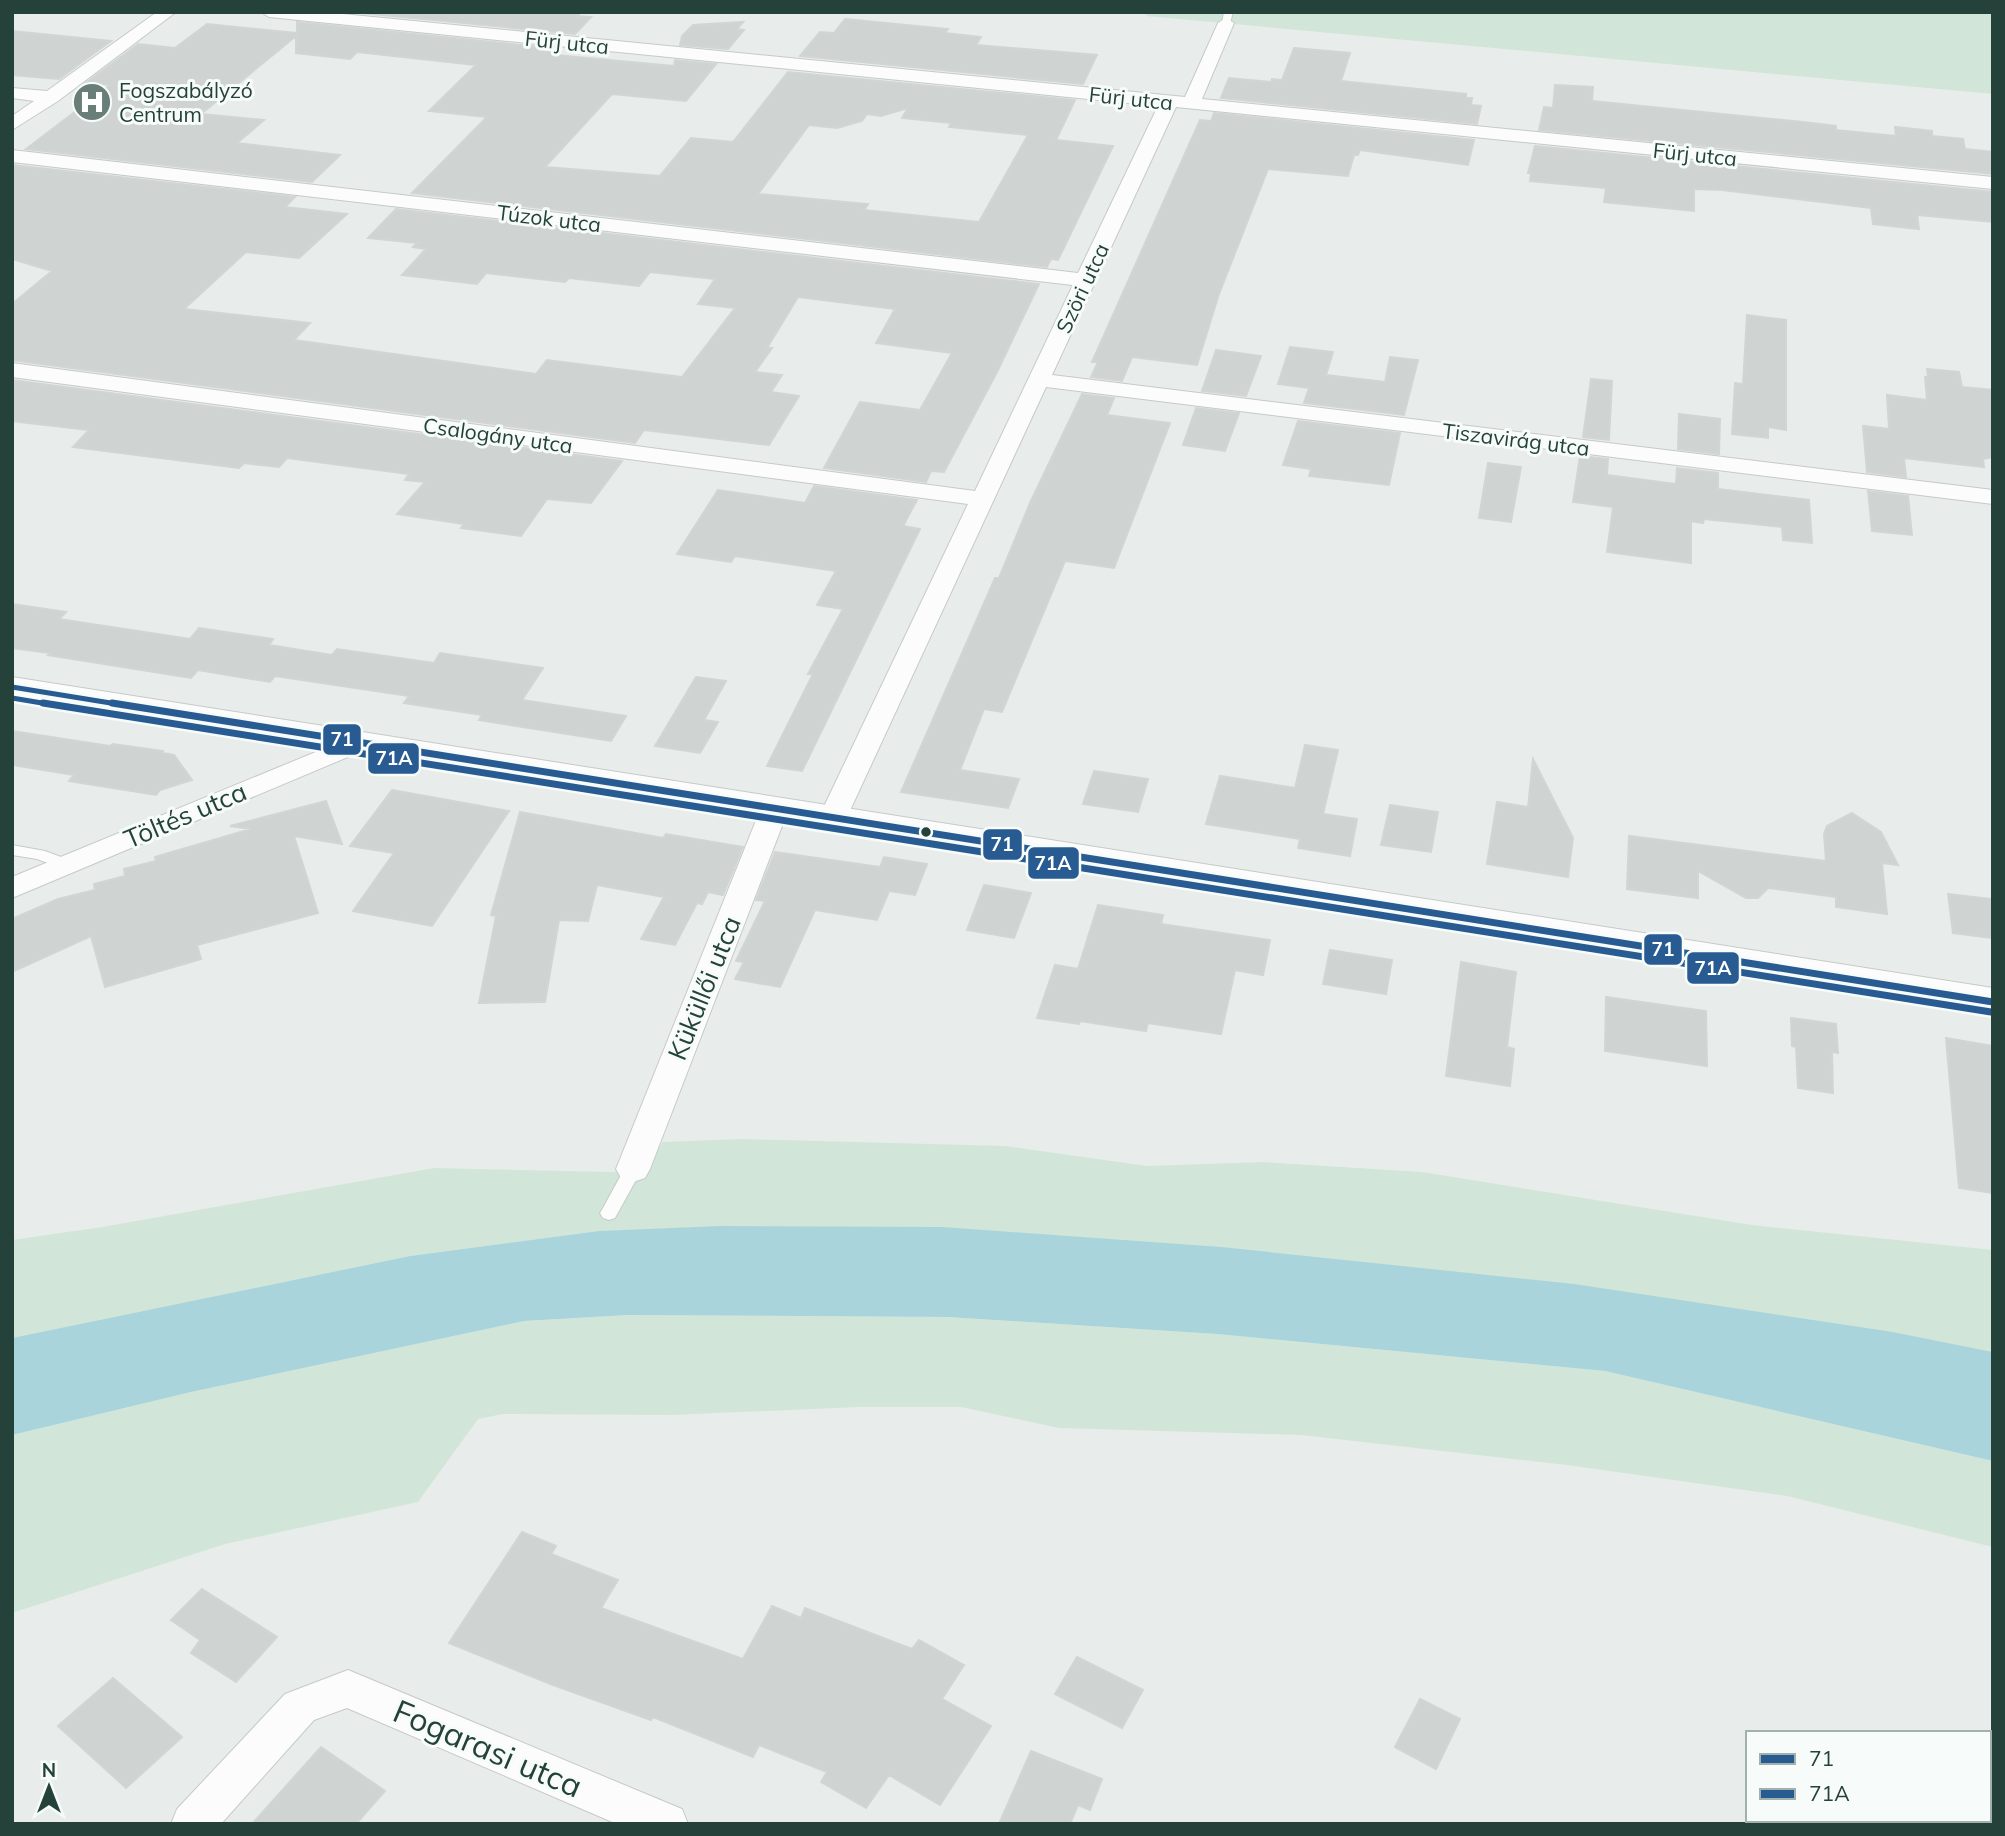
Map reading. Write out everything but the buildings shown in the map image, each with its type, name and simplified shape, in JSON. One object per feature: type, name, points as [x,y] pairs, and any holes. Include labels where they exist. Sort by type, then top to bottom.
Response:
[{"type":"street","points":[[12,125],[168,12]]},
{"type":"street","name":"Fürj utca","points":[[269,12],[1993,183]]},
{"type":"street","name":"Szöri utca","points":[[833,817],[1086,280],[1227,18]]},
{"type":"street","points":[[12,93],[51,97]]},
{"type":"street","name":"Túzok utca","points":[[12,156],[1086,280]]},
{"type":"street","name":"Csalogány utca","points":[[12,370],[983,499]]},
{"type":"street","name":"Tiszavirág utca","points":[[1039,380],[1993,497]]},
{"type":"street","points":[[12,687],[1993,1002]]},
{"type":"street","name":"Töltés utca","points":[[12,888],[357,743]]},
{"type":"street","name":"Küküllői utca","points":[[633,1169],[775,808]]},
{"type":"street","name":"Fogarasi utca","points":[[192,1824],[300,1707],[348,1689],[667,1824]]},
{"type":"lane","points":[[12,850],[40,855],[67,865]]},
{"type":"lane","points":[[609,1213],[633,1169]]},
{"type":"green space","points":[[1148,12],[1993,12],[1993,94],[1146,16]]},
{"type":"green space","points":[[740,1139],[1005,1146],[1147,1166],[1264,1162],[1422,1172],[1752,1225],[1993,1250],[1993,1352],[1893,1332],[642,1230],[599,1231],[410,1256],[12,1338],[12,1240],[102,1227],[434,1168],[613,1172],[648,1164],[663,1142]]},
{"type":"green space","points":[[628,1315],[948,1317],[1217,1334],[1605,1371],[1993,1461],[1993,1547],[1787,1496],[1567,1465],[1301,1435],[1059,1428],[961,1407],[859,1407],[671,1415],[503,1414],[478,1419],[418,1502],[225,1544],[12,1613],[12,1435],[191,1392],[524,1321]]},
{"type":"water","points":[[721,1226],[942,1227],[1221,1247],[1574,1284],[1893,1332],[1993,1352],[1993,1461],[1605,1371],[1217,1334],[948,1317],[628,1315],[524,1321],[191,1392],[12,1435],[12,1338],[410,1256],[599,1231]]},
{"type":"transit line","name":"71","points":[[12,687],[1993,1002]]},
{"type":"transit line","name":"71A","points":[[12,698],[1991,1012]]},
{"type":"place","name":"Fogszabályzó Centrum","points":[[92,102]]}]
